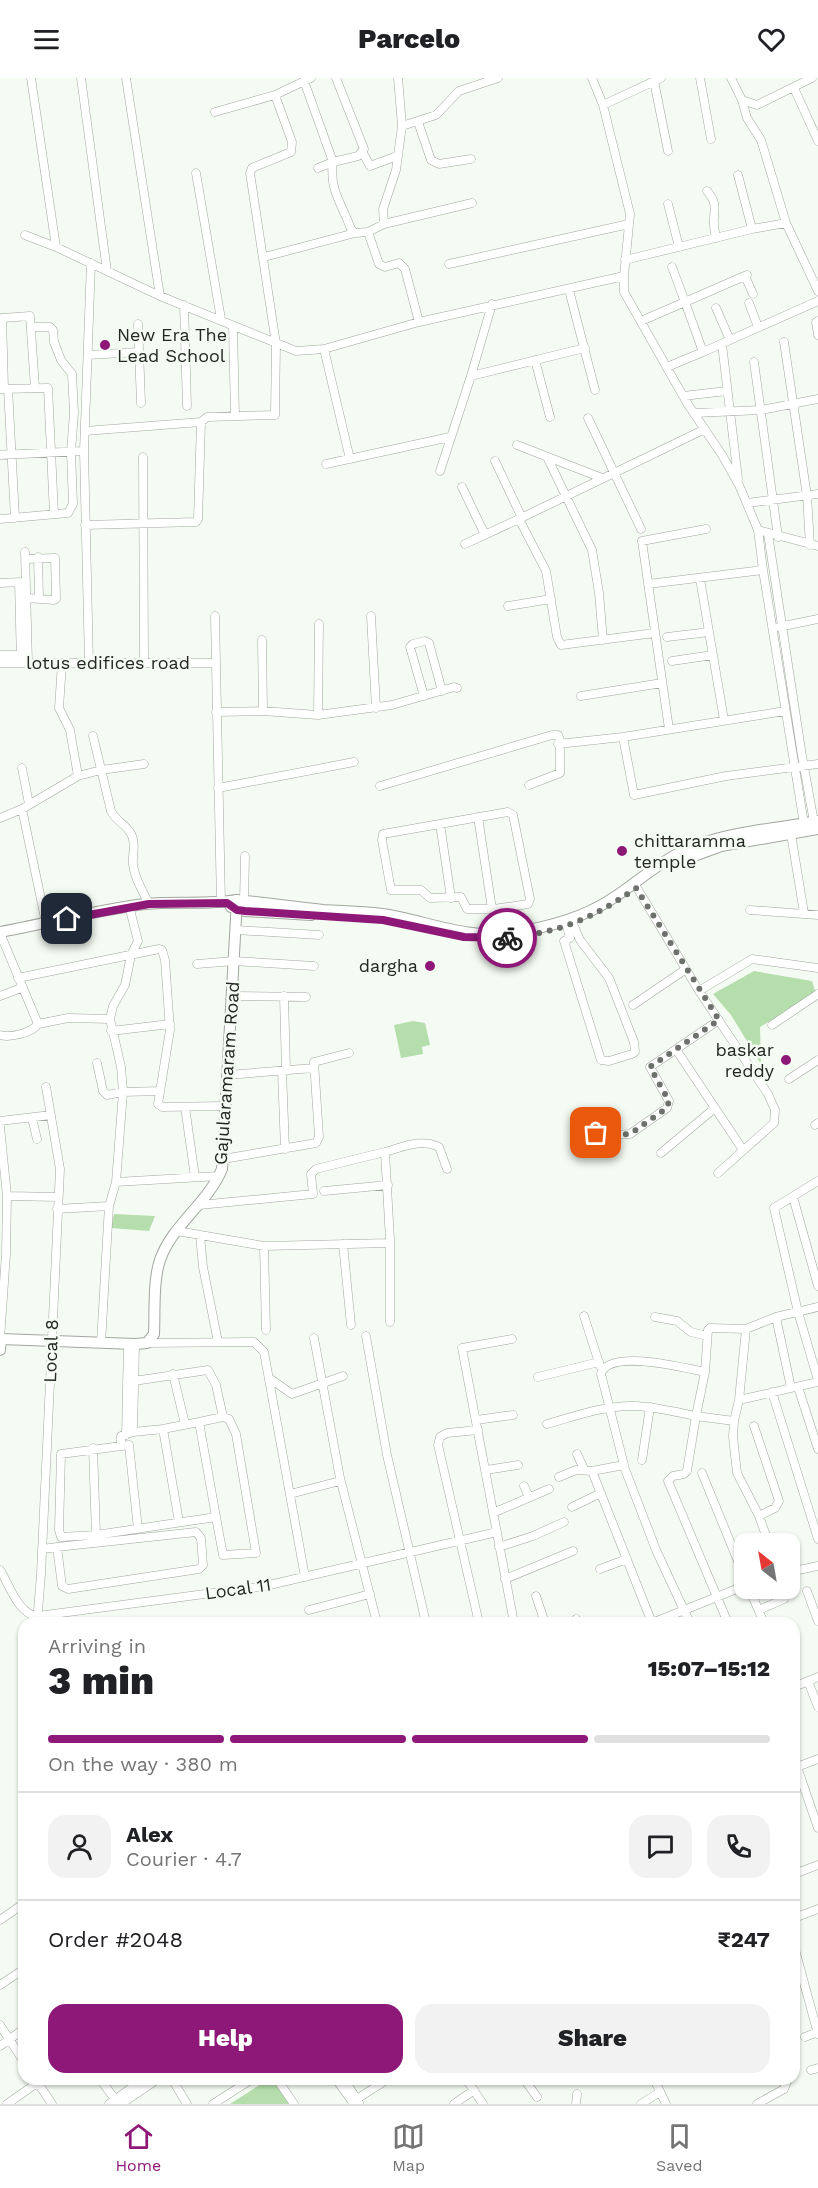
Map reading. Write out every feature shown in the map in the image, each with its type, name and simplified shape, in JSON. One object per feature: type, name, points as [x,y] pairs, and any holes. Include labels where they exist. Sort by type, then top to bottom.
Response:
[{"type":"main road","points":[[496,936],[562,921],[592,910],[689,856],[721,846],[791,834],[813,824]]},
{"type":"main road","points":[[0,932],[129,906],[229,903],[383,920],[464,937],[571,930],[635,886],[664,862],[692,847],[732,837],[813,824]]},
{"type":"main road","name":"Gajularamaram Road","points":[[147,1343],[154,1334],[160,1261],[177,1231],[219,1176],[223,1160],[236,930],[229,903]]},
{"type":"main road","points":[[0,1350],[0,1339],[147,1343]]},
{"type":"street","points":[[31,78],[56,247]]},
{"type":"street","points":[[81,78],[107,271]]},
{"type":"street","points":[[126,78],[160,296]]},
{"type":"street","points":[[336,78],[363,145],[363,153],[370,166],[398,156]]},
{"type":"street","points":[[384,224],[384,203],[394,175],[402,126],[398,78]]},
{"type":"street","points":[[402,126],[436,115],[459,91],[497,78]]},
{"type":"street","points":[[592,78],[603,105],[630,214],[624,292],[683,396],[739,485],[758,530],[795,767],[813,824]]},
{"type":"street","points":[[700,78],[711,139]]},
{"type":"street","points":[[731,78],[742,100],[747,118],[761,140],[786,223],[816,282],[818,291]]},
{"type":"street","points":[[742,100],[757,105],[812,78]]},
{"type":"street","points":[[215,112],[275,95],[307,80],[333,162],[332,186],[351,229],[355,233]]},
{"type":"street","points":[[603,105],[657,80],[668,151]]},
{"type":"street","points":[[794,88],[815,128],[818,141]]},
{"type":"street","points":[[85,431],[201,422],[207,417],[275,415],[276,344],[250,173],[252,168],[291,152],[292,142],[275,95]]},
{"type":"street","points":[[418,122],[431,160],[435,163],[471,159]]},
{"type":"street","points":[[318,168],[363,153]]},
{"type":"street","points":[[196,173],[221,320]]},
{"type":"street","points":[[738,175],[752,229]]},
{"type":"street","points":[[707,191],[713,198],[715,206],[716,238]]},
{"type":"street","points":[[264,257],[355,233],[368,232],[384,224],[472,203]]},
{"type":"street","points":[[668,204],[679,247]]},
{"type":"street","points":[[625,260],[786,223]]},
{"type":"street","points":[[449,264],[629,224]]},
{"type":"street","points":[[368,232],[379,264],[385,267],[399,264],[405,269],[419,322]]},
{"type":"street","points":[[25,235],[56,247],[160,296],[296,351],[324,350],[419,322],[624,276]]},
{"type":"street","points":[[89,663],[84,451],[91,263]]},
{"type":"street","points":[[672,267],[703,352]]},
{"type":"street","points":[[641,321],[746,275],[753,294]]},
{"type":"street","points":[[569,290],[595,390]]},
{"type":"street","points":[[667,367],[818,302]]},
{"type":"street","points":[[749,303],[758,327]]},
{"type":"street","points":[[440,471],[492,304]]},
{"type":"street","points":[[184,305],[187,406]]},
{"type":"street","points":[[717,308],[730,340]]},
{"type":"street","points":[[15,518],[12,454],[4,389],[2,318],[30,316],[35,388]]},
{"type":"street","points":[[818,321],[816,322],[818,335]]},
{"type":"street","points":[[138,324],[141,403]]},
{"type":"street","points":[[233,326],[235,416]]},
{"type":"street","points":[[0,519],[68,513],[73,504],[72,374],[62,360],[54,342],[53,330],[50,327],[31,327]]},
{"type":"street","points":[[758,530],[814,546],[784,342]]},
{"type":"street","points":[[722,344],[739,485]]},
{"type":"street","points":[[471,375],[585,348]]},
{"type":"street","points":[[324,350],[350,459]]},
{"type":"street","points":[[88,355],[138,352]]},
{"type":"street","points":[[535,360],[550,417]]},
{"type":"street","points":[[754,362],[778,537]]},
{"type":"street","points":[[4,389],[48,388],[54,514]]},
{"type":"street","points":[[683,396],[727,391]]},
{"type":"street","points":[[695,413],[761,410],[818,399]]},
{"type":"street","points":[[588,418],[641,529]]},
{"type":"street","points":[[85,525],[191,523],[198,519],[201,422]]},
{"type":"street","points":[[465,544],[705,429]]},
{"type":"street","points":[[326,464],[450,437]]},
{"type":"street","points":[[517,446],[602,478]]},
{"type":"street","points":[[0,455],[84,451]]},
{"type":"street","points":[[143,457],[144,662]]},
{"type":"street","points":[[547,457],[595,560],[603,640]]},
{"type":"street","points":[[495,461],[546,571],[556,637],[561,645],[655,633]]},
{"type":"street","points":[[462,487],[485,535]]},
{"type":"street","points":[[747,503],[818,494]]},
{"type":"street","points":[[669,729],[642,541],[706,529]]},
{"type":"street","points":[[768,534],[813,824]]},
{"type":"street","points":[[19,660],[26,555],[55,558],[56,600],[27,598]]},
{"type":"street","points":[[38,558],[39,599]]},
{"type":"street","points":[[648,584],[763,570]]},
{"type":"street","points":[[700,579],[724,720]]},
{"type":"street","points":[[0,583],[23,582]]},
{"type":"street","points":[[19,660],[27,598],[23,582]]},
{"type":"street","points":[[508,606],[551,599]]},
{"type":"street","points":[[215,616],[218,788],[229,903]]},
{"type":"street","points":[[371,616],[376,708]]},
{"type":"street","points":[[772,628],[818,619]]},
{"type":"street","points":[[318,715],[319,624]]},
{"type":"street","points":[[667,637],[709,632]]},
{"type":"street","points":[[262,640],[263,711]]},
{"type":"street","points":[[424,696],[410,647],[413,644],[425,641],[429,643],[442,691]]},
{"type":"street","points":[[0,655],[19,660]]},
{"type":"street","points":[[672,661],[713,655]]},
{"type":"street","name":"lotus edifices road","points":[[0,663],[19,660],[62,663],[216,663]]},
{"type":"street","points":[[62,663],[59,708],[70,730],[78,776]]},
{"type":"street","points":[[581,696],[662,683]]},
{"type":"street","points":[[216,712],[263,711],[318,715],[376,708],[457,688]]},
{"type":"street","points":[[559,746],[785,711]]},
{"type":"street","points":[[380,786],[558,735],[560,773],[529,785]]},
{"type":"street","points":[[93,736],[113,816],[125,825],[131,834],[134,842],[133,868],[149,904]]},
{"type":"street","points":[[623,737],[634,795],[716,778],[818,764]]},
{"type":"street","points":[[218,788],[354,762]]},
{"type":"street","points":[[0,818],[78,776],[144,764]]},
{"type":"street","points":[[22,768],[26,806],[46,923]]},
{"type":"street","points":[[507,813],[513,815],[530,899],[528,904],[493,909],[467,909],[461,897],[430,897],[422,890],[391,890],[382,840],[383,834],[478,817],[507,813]]},
{"type":"street","points":[[478,817],[496,936]]},
{"type":"street","points":[[440,824],[451,898]]},
{"type":"street","points":[[791,834],[804,913]]},
{"type":"street","points":[[229,903],[245,856]]},
{"type":"street","points":[[635,886],[699,991],[768,1094],[775,1110],[774,1123],[718,1173]]},
{"type":"street","points":[[100,1343],[109,1206],[116,1182],[123,1092],[121,1067],[110,1019],[113,1006],[125,985],[131,955],[138,936],[129,906]]},
{"type":"street","points":[[750,910],[818,915]]},
{"type":"street","points":[[236,930],[319,935]]},
{"type":"street","points":[[571,930],[612,983],[634,1042],[635,1052],[632,1054],[609,1061],[601,1060],[564,941],[571,930]]},
{"type":"street","points":[[0,932],[21,988],[38,1024]]},
{"type":"street","points":[[18,978],[159,949],[164,953],[170,1024],[159,1106],[225,1106]]},
{"type":"street","points":[[699,991],[752,959],[818,968]]},
{"type":"street","points":[[197,964],[234,961],[314,966]]},
{"type":"street","points":[[633,1005],[686,969]]},
{"type":"street","points":[[0,996],[21,988]]},
{"type":"street","points":[[772,1025],[818,994]]},
{"type":"street","points":[[232,996],[306,997]]},
{"type":"street","points":[[284,996],[285,1149]]},
{"type":"street","points":[[0,1035],[33,1030],[38,1024],[68,1018],[110,1019]]},
{"type":"street","points":[[595,1131],[598,1136],[630,1134],[667,1108],[669,1101],[650,1067],[677,1051],[719,1020]]},
{"type":"street","points":[[111,1031],[170,1024]]},
{"type":"street","points":[[677,1051],[743,1150]]},
{"type":"street","points":[[223,1160],[313,1144],[318,1140],[314,1068],[316,1060],[349,1053]]},
{"type":"street","points":[[789,1079],[818,1060]]},
{"type":"street","points":[[98,1063],[105,1094],[160,1091]]},
{"type":"street","points":[[227,1075],[314,1068]]},
{"type":"street","name":"Local 8","points":[[37,1617],[60,1169],[46,1087]]},
{"type":"street","points":[[185,1107],[195,1177]]},
{"type":"street","points":[[662,1153],[715,1108]]},
{"type":"street","points":[[0,1121],[51,1115]]},
{"type":"street","points":[[32,1118],[37,1138]]},
{"type":"street","points":[[0,1127],[7,1196],[0,1339]]},
{"type":"street","points":[[199,1205],[313,1194],[311,1174],[316,1169],[419,1142],[438,1147],[447,1169]]},
{"type":"street","points":[[386,1152],[390,1243],[390,1322]]},
{"type":"street","points":[[116,1182],[219,1176]]},
{"type":"street","points":[[739,1400],[818,1381],[798,1312],[774,1208],[818,1181]]},
{"type":"street","points":[[324,1191],[388,1185]]},
{"type":"street","points":[[7,1196],[58,1197]]},
{"type":"street","points":[[792,1197],[818,1286]]},
{"type":"street","points":[[57,1209],[109,1206]]},
{"type":"street","points":[[177,1231],[264,1246],[390,1243]]},
{"type":"street","points":[[200,1235],[203,1267],[218,1342]]},
{"type":"street","points":[[343,1244],[351,1325]]},
{"type":"street","points":[[264,1246],[266,1330]]},
{"type":"street","points":[[725,1617],[668,1481],[673,1476],[684,1474],[687,1471],[705,1372],[707,1336],[710,1328],[746,1329],[776,1317],[818,1307]]},
{"type":"street","points":[[584,1316],[600,1366],[608,1408],[624,1465],[656,1550],[688,1617]]},
{"type":"street","points":[[655,1317],[677,1321],[691,1332],[707,1336]]},
{"type":"street","points":[[776,1317],[794,1388],[818,1449]]},
{"type":"street","points":[[746,1329],[739,1400],[733,1431],[737,1473],[765,1533]]},
{"type":"street","points":[[366,1336],[387,1455],[425,1617]]},
{"type":"street","points":[[314,1338],[340,1481],[376,1617]]},
{"type":"street","points":[[512,1339],[462,1348],[513,1617]]},
{"type":"street","points":[[147,1343],[254,1342],[264,1352],[305,1577]]},
{"type":"street","points":[[130,1434],[131,1344]]},
{"type":"street","points":[[538,1377],[637,1360],[705,1372]]},
{"type":"street","points":[[130,1382],[208,1370],[216,1385],[224,1418]]},
{"type":"street","points":[[173,1374],[185,1424]]},
{"type":"street","points":[[269,1378],[292,1394],[343,1376]]},
{"type":"street","points":[[772,1392],[818,1539]]},
{"type":"street","points":[[547,1424],[608,1408],[650,1407],[734,1421]]},
{"type":"street","points":[[642,1460],[650,1407]]},
{"type":"street","points":[[476,1420],[513,1415]]},
{"type":"street","points":[[121,1446],[121,1436],[185,1424],[224,1418],[229,1419],[236,1434],[256,1553],[223,1555],[199,1422]]},
{"type":"street","points":[[754,1426],[779,1501],[775,1508],[759,1516]]},
{"type":"street","points":[[163,1429],[179,1522]]},
{"type":"street","points":[[478,1430],[447,1433],[440,1437],[438,1445],[478,1617]]},
{"type":"street","points":[[138,1529],[129,1445],[66,1452],[60,1457],[59,1530],[64,1538],[96,1535],[138,1529],[179,1522],[216,1517]]},
{"type":"street","points":[[93,1448],[96,1535]]},
{"type":"street","points":[[577,1454],[601,1493],[650,1617]]},
{"type":"street","points":[[486,1470],[518,1465]]},
{"type":"street","points":[[559,1477],[576,1470],[624,1465]]},
{"type":"street","points":[[702,1473],[734,1551]]},
{"type":"street","points":[[290,1494],[340,1481]]},
{"type":"street","points":[[524,1486],[529,1497]]},
{"type":"street","points":[[493,1513],[549,1489]]},
{"type":"street","points":[[572,1507],[601,1493]]},
{"type":"street","points":[[499,1547],[533,1536],[564,1522]]},
{"type":"street","points":[[42,1549],[57,1547],[196,1532],[201,1539],[203,1565],[199,1569],[68,1588],[62,1586],[57,1547]]},
{"type":"street","name":"Local 11","points":[[51,1617],[265,1586],[497,1532]]},
{"type":"street","points":[[505,1579],[573,1551]]},
{"type":"street","points":[[600,1569],[627,1559]]},
{"type":"street","points":[[800,1570],[818,1566]]},
{"type":"street","points":[[0,1570],[23,1608],[34,1617]]},
{"type":"street","points":[[667,1617],[734,1590]]},
{"type":"street","points":[[807,1591],[818,1621]]},
{"type":"street","points":[[309,1610],[370,1594]]},
{"type":"street","points":[[536,1596],[543,1617]]},
{"type":"street","points":[[754,1599],[762,1617]]},
{"type":"street","points":[[759,1610],[784,1599]]},
{"type":"street","points":[[800,1684],[818,1677]]},
{"type":"street","points":[[808,1681],[818,1707]]},
{"type":"street","points":[[800,1766],[818,1759]]},
{"type":"street","points":[[800,1781],[818,1828]]},
{"type":"street","points":[[800,1872],[818,1865]]},
{"type":"street","points":[[0,1920],[18,1907]]},
{"type":"street","points":[[800,1916],[818,1909]]},
{"type":"street","points":[[800,1968],[818,2033],[805,2037]]},
{"type":"street","points":[[0,1986],[18,1973]]},
{"type":"street","points":[[0,2025],[18,2053]]},
{"type":"street","points":[[0,2046],[18,2033]]},
{"type":"street","points":[[7,2104],[31,2085]]},
{"type":"street","points":[[39,2085],[52,2104]]},
{"type":"street","points":[[104,2085],[116,2103]]},
{"type":"street","points":[[116,2103],[137,2085]]},
{"type":"street","points":[[116,2103],[148,2085]]},
{"type":"street","points":[[176,2085],[187,2104]]},
{"type":"street","points":[[213,2104],[243,2085]]},
{"type":"street","points":[[281,2085],[294,2104]]},
{"type":"street","points":[[341,2085],[356,2102]]},
{"type":"street","points":[[347,2085],[356,2102]]},
{"type":"street","points":[[356,2102],[380,2085]]},
{"type":"street","points":[[470,2085],[483,2104]]},
{"type":"street","points":[[529,2085],[537,2097]]},
{"type":"street","points":[[657,2085],[666,2104]]},
{"type":"street","points":[[757,2104],[787,2085]]},
{"type":"street","points":[[454,2104],[474,2090]]},
{"type":"street","points":[[641,2104],[660,2092]]},
{"type":"street","points":[[576,2104],[577,2094]]},
{"type":"green space","points":[[754,971],[812,981],[815,991],[799,1004],[760,1027],[761,1064],[731,1015],[713,994]]},
{"type":"green space","points":[[413,1021],[425,1023],[430,1045],[422,1047],[423,1054],[401,1058],[394,1025]]},
{"type":"green space","points":[[114,1214],[155,1216],[149,1231],[111,1228]]},
{"type":"green space","points":[[260,2085],[277,2085],[291,2104],[230,2104]]},
{"type":"way so far","points":[[507,938],[545,933],[564,927],[594,915],[636,888],[719,1020],[677,1051],[650,1067],[669,1101],[667,1108],[630,1134],[598,1136],[596,1133]]},
{"type":"place","name":"New Era The Lead School","points":[[105,345]]},
{"type":"place","name":"chittaramma temple","points":[[622,851]]},
{"type":"place","name":"dargha","points":[[430,966]]},
{"type":"place","name":"baskar reddy","points":[[786,1060]]},
{"type":"route","points":[[67,919],[149,904],[227,903],[237,910],[245,911],[383,920],[464,937],[507,938]]}]
